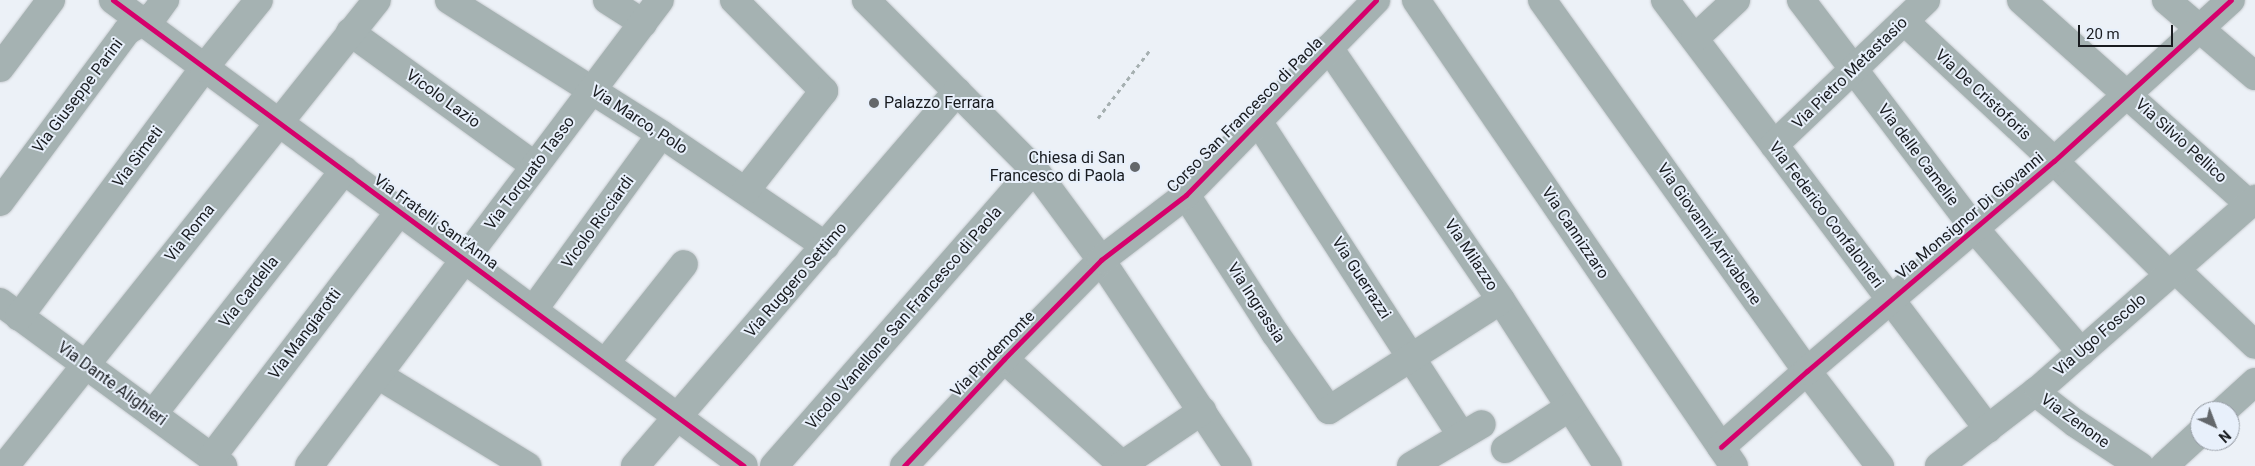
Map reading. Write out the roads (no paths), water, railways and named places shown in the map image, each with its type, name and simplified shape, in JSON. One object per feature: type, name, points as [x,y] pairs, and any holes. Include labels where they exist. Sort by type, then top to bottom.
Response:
[{"type":"street","points":[[0,68],[51,0]]},
{"type":"street","name":"Via Fratelli Sant'Anna","points":[[113,0],[277,123],[400,210],[606,362],[744,466]]},
{"type":"street","name":"Via Giuseppe Parini","points":[[0,202],[127,31],[154,15],[165,0]]},
{"type":"street","name":"Via Simeti","points":[[10,309],[259,0]]},
{"type":"street","name":"Via Roma","points":[[7,462],[377,0]]},
{"type":"street","name":"Via Marco, Polo","points":[[449,0],[661,134],[826,246]]},
{"type":"street","points":[[607,0],[643,23]]},
{"type":"street","name":"Via Torquato Tasso","points":[[309,466],[660,0]]},
{"type":"street","points":[[734,0],[824,91],[746,190]]},
{"type":"street","points":[[866,0],[1034,169],[1101,260],[1238,466]]},
{"type":"street","name":"Corso San Francesco di Paola","points":[[1101,260],[1186,195],[1376,0]]},
{"type":"street","name":"Via Cannizzaro","points":[[1416,0],[1728,457]]},
{"type":"street","name":"Via Giovanni Arrivabene","points":[[1542,0],[1807,371],[1880,466]]},
{"type":"street","name":"Via Federico Confalonieri","points":[[1665,0],[1988,429]]},
{"type":"street","points":[[1695,38],[1736,0]]},
{"type":"street","name":"Via delle Camelie","points":[[1801,0],[1974,228],[2081,352]]},
{"type":"street","name":"Via Pietro Metastasio","points":[[1774,145],[1926,0]]},
{"type":"street","name":"Via Silvio Pellico","points":[[2021,0],[2252,201]]},
{"type":"street","points":[[2166,0],[2255,76]]},
{"type":"street","name":"Via Monsignor Di Giovanni","points":[[1728,457],[1807,371],[2054,161],[2231,0]]},
{"type":"street","name":"Via De Cristoforis","points":[[1904,21],[2172,272],[2255,345]]},
{"type":"street","name":"Vicolo Lazio","points":[[350,32],[536,166]]},
{"type":"street","name":"Via Milazzo","points":[[1329,48],[1501,300],[1608,466]]},
{"type":"street","name":"Via Ruggero Settimo","points":[[635,466],[957,92]]},
{"type":"street","name":"Via Guerrazzi","points":[[1258,121],[1412,356],[1472,430],[1411,466]]},
{"type":"street","name":"Vicolo Ricciardi","points":[[534,309],[661,134]]},
{"type":"street","name":"Vicolo Vanellone San Francesco di Paola","points":[[774,466],[1034,169]]},
{"type":"street","name":"Via Cardella","points":[[153,414],[344,170]]},
{"type":"street","name":"Via Ingrassia","points":[[1186,195],[1275,333],[1329,410],[1412,356]]},
{"type":"street","name":"Via Ugo Foscolo","points":[[1939,466],[2035,392],[2252,201]]},
{"type":"street","name":"Via Mangiarotti","points":[[217,462],[400,210]]},
{"type":"street","name":"Via Pindemonte","points":[[904,466],[1004,359],[1101,260]]},
{"type":"street","points":[[606,362],[684,264]]},
{"type":"street","points":[[1412,356],[1501,300]]},
{"type":"street","name":"Via Dante Alighieri","points":[[10,309],[217,462]]},
{"type":"street","points":[[1004,359],[1122,464],[1202,410]]},
{"type":"street","points":[[378,374],[527,466]]},
{"type":"street","points":[[2234,401],[2255,382]]},
{"type":"street","name":"Via Zenone","points":[[2035,392],[2075,423],[2140,466]]},
{"type":"street","points":[[1505,448],[1570,407]]},
{"type":"street","points":[[2164,466],[2190,441]]},
{"type":"place","name":"Palazzo Ferrara","points":[[874,103]]},
{"type":"place","name":"Chiesa di San Francesco di Paola","points":[[1135,167]]}]
